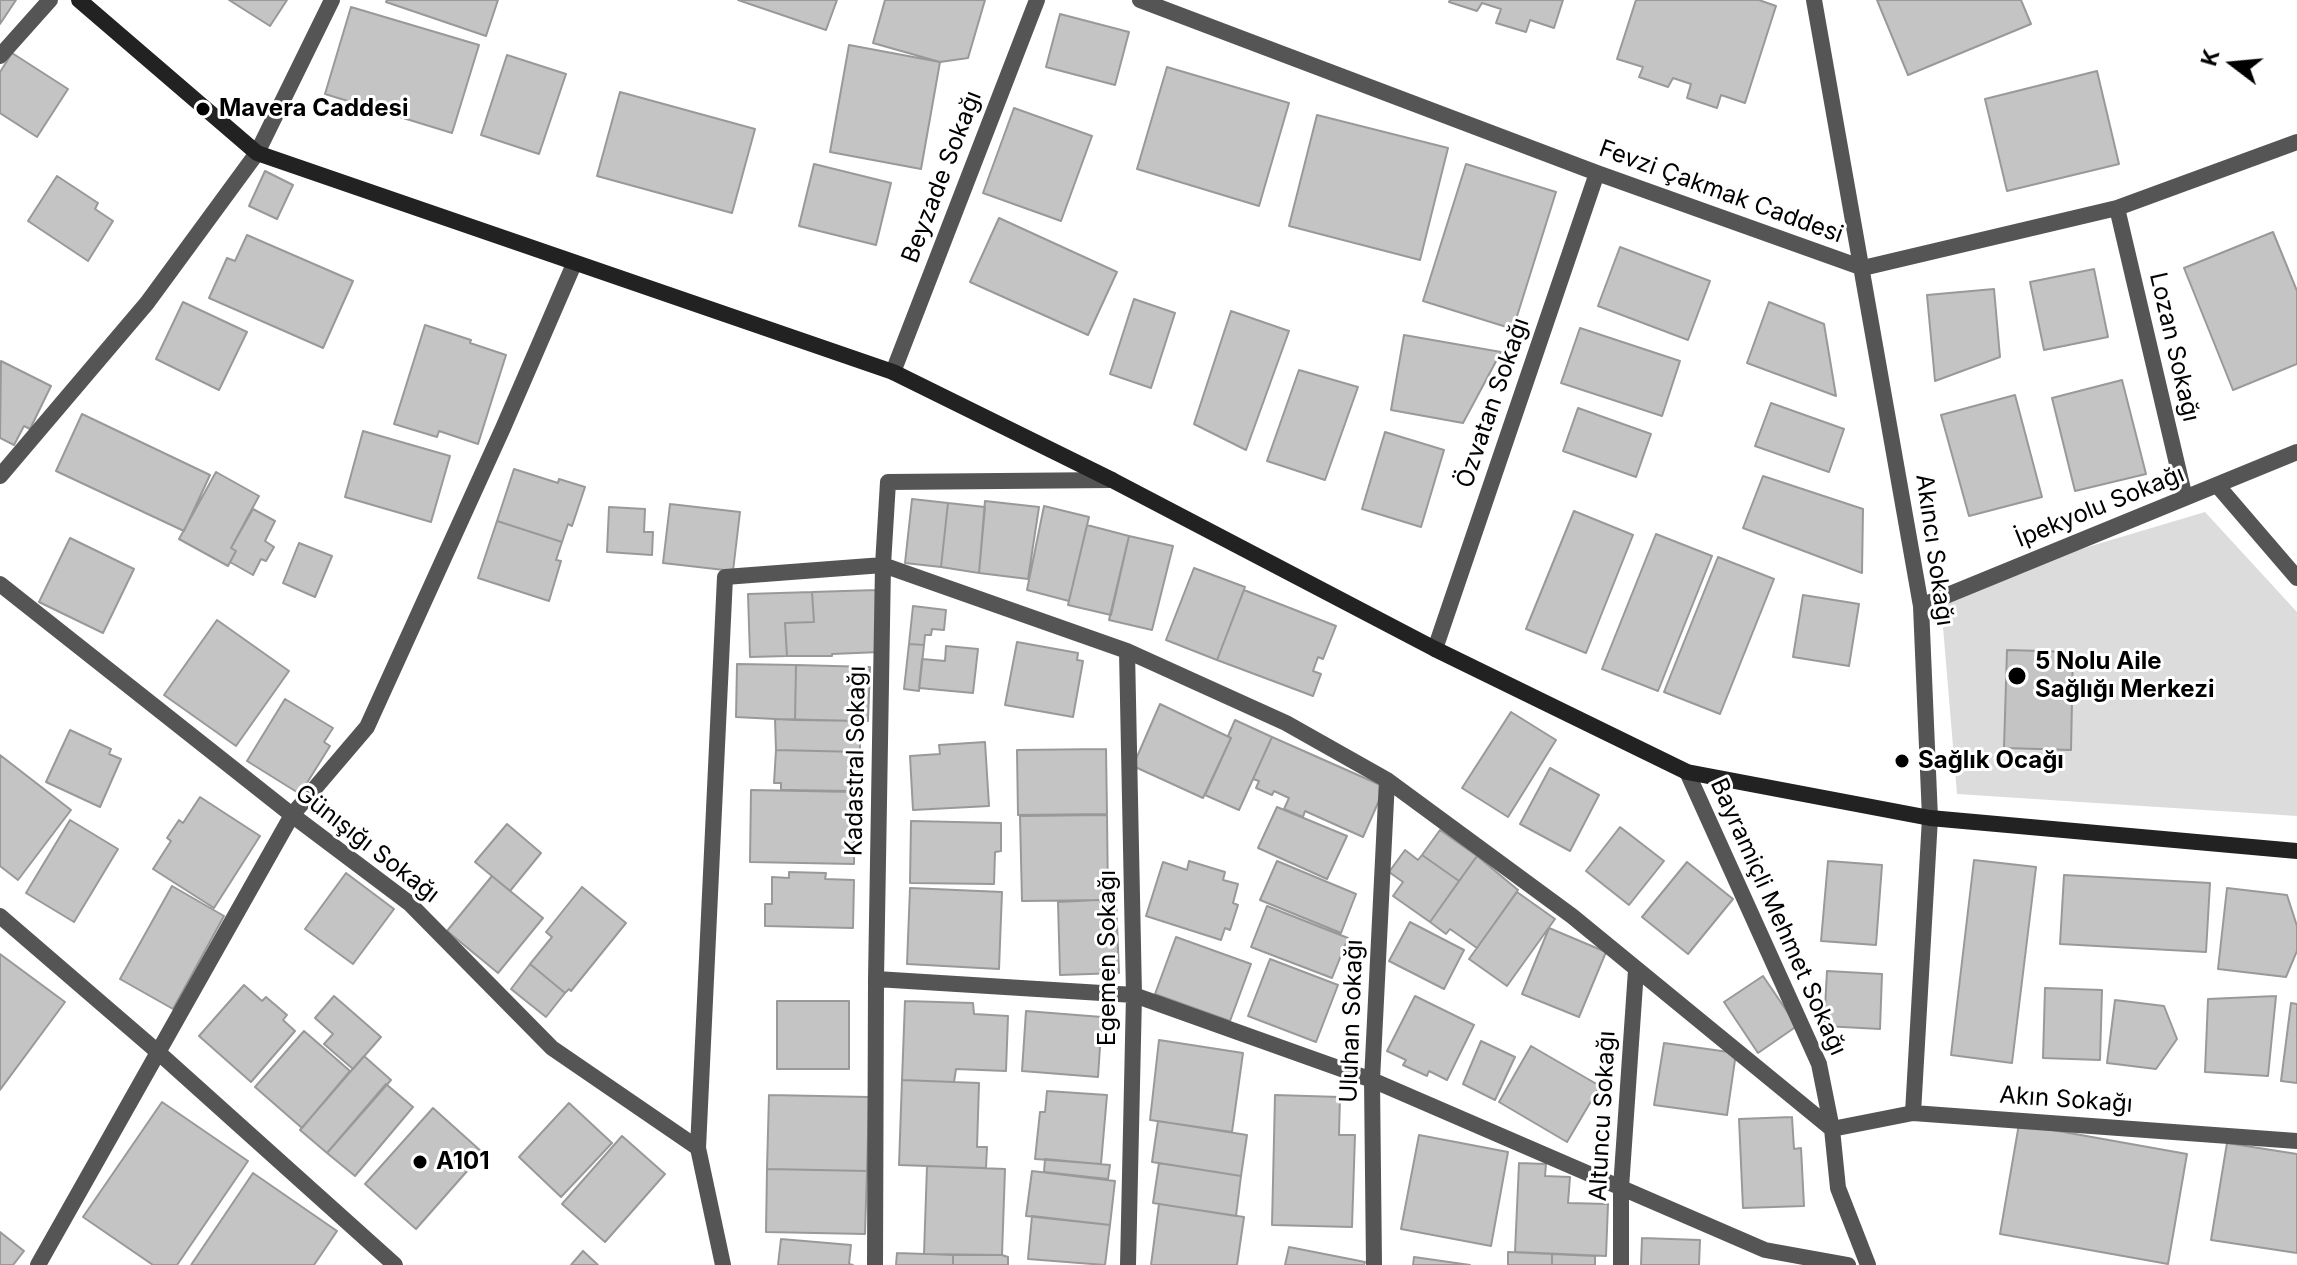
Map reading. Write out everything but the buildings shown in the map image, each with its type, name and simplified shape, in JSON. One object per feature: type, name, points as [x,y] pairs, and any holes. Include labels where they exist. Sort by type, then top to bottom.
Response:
[{"type":"street","points":[[0,56],[50,0]]},
{"type":"street","points":[[79,0],[257,153],[893,372],[1112,480],[1435,649],[1687,772],[1930,818],[2297,851]]},
{"type":"street","points":[[0,476],[147,303],[257,153],[332,0]]},
{"type":"street","name":"Beyzade Sokağı","points":[[893,372],[1037,0]]},
{"type":"street","name":"Fevzi Çakmak Caddesi","points":[[1140,0],[1597,173],[1863,268],[2117,208],[2297,142]]},
{"type":"street","name":"Akıncı Sokağı","points":[[1814,0],[1921,606],[1930,818],[1913,1113]]},
{"type":"street","name":"Özvatan Sokağı","points":[[1435,649],[1597,173]]},
{"type":"street","name":"Lozan Sokağı","points":[[2117,208],[2185,498]]},
{"type":"street","points":[[38,1265],[292,815],[367,727],[574,264]]},
{"type":"street","name":"İpekyolu Sokağı","points":[[1921,606],[2297,452]]},
{"type":"street","name":"Kadastral Sokağı","points":[[875,1265],[876,979],[883,565],[888,482],[1112,480]]},
{"type":"street","points":[[2217,485],[2297,578]]},
{"type":"street","points":[[723,1265],[698,1148],[725,577],[883,565],[1127,651],[1286,723],[1387,780],[1572,916],[1832,1129]]},
{"type":"street","name":"Günışığı Sokağı","points":[[0,584],[292,815],[409,903],[552,1048],[698,1148]]},
{"type":"street","name":"Egemen Sokağı","points":[[1127,651],[1134,995],[1128,1265]]},
{"type":"street","name":"Bayramiçli Mehmet Sokağı","points":[[1687,772],[1819,1064],[1832,1129],[1838,1188],[1868,1265]]},
{"type":"street","name":"Uluhan Sokağı","points":[[1374,1265],[1372,1080],[1387,780]]},
{"type":"street","points":[[0,916],[159,1053],[395,1265]]},
{"type":"street","name":"Altuncu Sokağı","points":[[1621,1265],[1621,1188],[1636,970]]},
{"type":"street","points":[[876,979],[1134,995],[1372,1080],[1765,1250],[1848,1265]]},
{"type":"street","name":"Akın Sokağı","points":[[1832,1129],[1913,1113],[2297,1141]]},
{"type":"shaded area","points":[[2205,512],[2297,612],[2297,816],[1957,794],[1940,591]]},
{"type":"place","name":"Mavera Caddesi","points":[[203,109]]},
{"type":"place","name":"5 Nolu Aile Sağlığı Merkezi","points":[[2017,676]]},
{"type":"place","name":"Sağlık Ocağı","points":[[1902,761]]},
{"type":"place","name":"A101","points":[[420,1162]]}]
